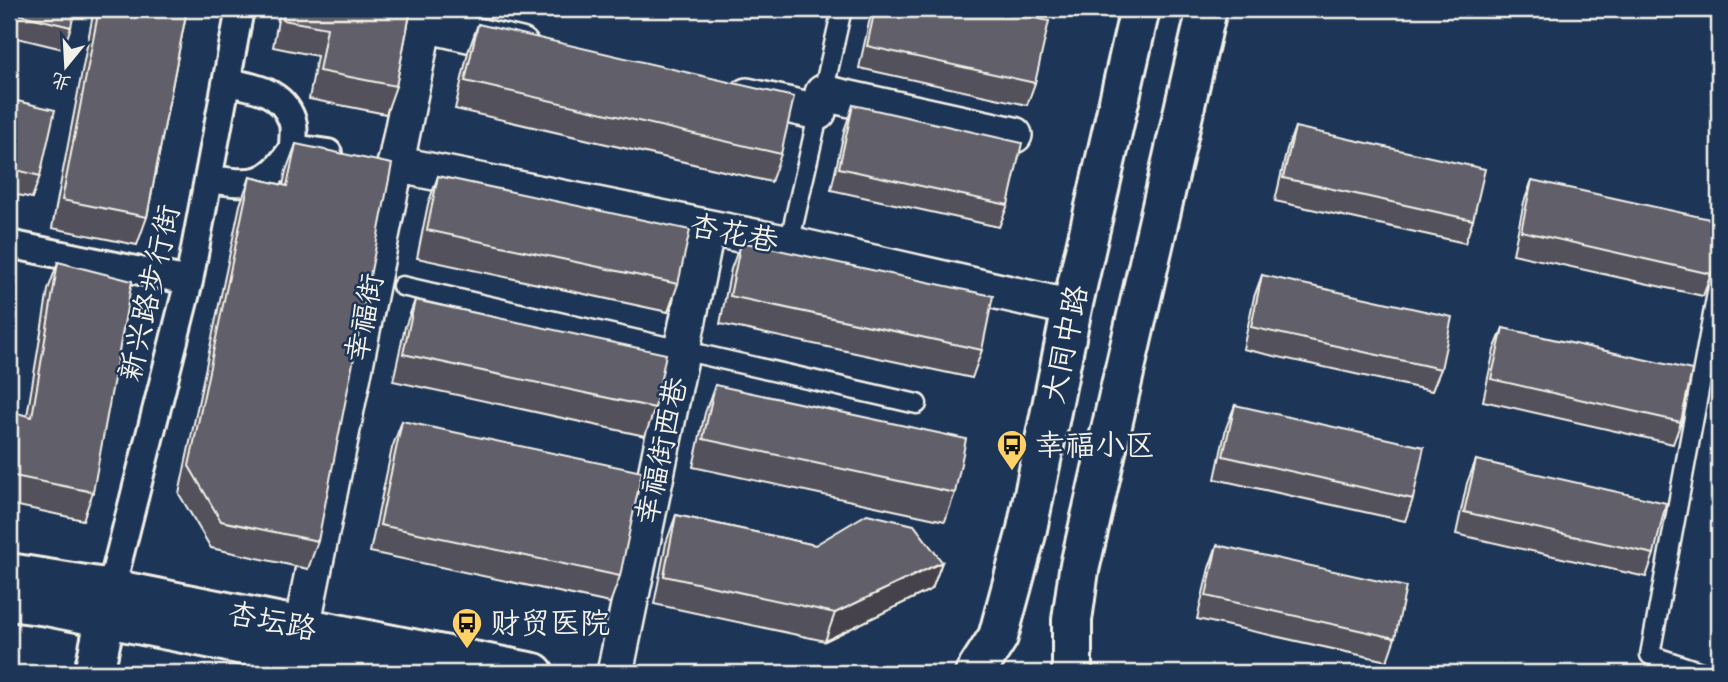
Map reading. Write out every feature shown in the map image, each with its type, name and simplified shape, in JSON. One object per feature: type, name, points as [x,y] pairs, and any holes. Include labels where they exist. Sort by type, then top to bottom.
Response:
[{"type":"main road","name":"大同中路","points":[[975,673],[998,637],[1026,534],[1072,308],[1140,9]]},
{"type":"main road","points":[[1072,673],[1072,620],[1079,570],[1207,9]]},
{"type":"main road","name":"杏坛路","points":[[9,573],[108,603],[384,673]]},
{"type":"main road","name":"杏坛路","points":[[9,601],[108,603],[302,627],[534,673]]},
{"type":"main road","points":[[93,673],[108,603]]},
{"type":"street","name":"新兴路步行街","points":[[108,603],[188,281],[240,9]]},
{"type":"street","points":[[426,16],[546,51]]},
{"type":"street","name":"幸福街","points":[[302,627],[374,161],[426,16]]},
{"type":"street","points":[[209,179],[260,181],[279,169],[293,148],[294,121],[281,100],[256,87],[227,82]]},
{"type":"street","points":[[710,88],[821,102],[1014,135]]},
{"type":"street","points":[[293,148],[374,161]]},
{"type":"street","name":"杏花巷","points":[[374,161],[789,244],[1072,308]]},
{"type":"street","name":"幸福街西巷","points":[[615,673],[707,228]]},
{"type":"street","points":[[9,244],[188,281]]},
{"type":"lane","points":[[789,244],[842,9]]},
{"type":"lane","points":[[1704,673],[1650,655],[1719,282]]},
{"type":"lane","points":[[402,286],[917,404]]},
{"type":"building","points":[[9,9],[75,9],[71,27],[9,12]]},
{"type":"building","points":[[99,9],[187,9],[147,217],[62,200]]},
{"type":"building","points":[[285,9],[411,9],[396,86],[319,71],[327,28],[283,20]]},
{"type":"building","points":[[875,9],[995,9],[1049,21],[1035,83],[867,46]]},
{"type":"building","points":[[478,24],[794,97],[781,154],[465,81]]},
{"type":"building","points":[[9,99],[55,110],[40,176],[9,168]]},
{"type":"building","points":[[853,105],[1022,143],[1008,205],[839,168]]},
{"type":"building","points":[[1295,127],[1485,169],[1473,220],[1283,178]]},
{"type":"building","points":[[296,144],[392,164],[318,541],[221,521],[189,466],[250,177],[287,186]]},
{"type":"building","points":[[438,176],[690,230],[678,284],[427,230]]},
{"type":"building","points":[[1532,180],[1719,221],[1719,237],[1711,274],[1521,231]]},
{"type":"building","points":[[741,242],[993,296],[982,350],[730,296]]},
{"type":"building","points":[[58,262],[132,281],[93,492],[9,475],[9,411],[32,417]]},
{"type":"building","points":[[1262,275],[1452,317],[1441,369],[1251,327]]},
{"type":"building","points":[[415,300],[666,354],[655,408],[403,354]]},
{"type":"building","points":[[1503,328],[1692,370],[1681,422],[1491,379]]},
{"type":"building","points":[[715,385],[966,439],[955,493],[703,439]]},
{"type":"building","points":[[1235,405],[1424,447],[1413,499],[1223,456]]},
{"type":"building","points":[[402,421],[642,472],[620,576],[380,525]]},
{"type":"building","points":[[1476,460],[1666,503],[1654,554],[1464,512]]},
{"type":"building","points":[[867,514],[914,525],[942,562],[835,613],[664,576],[676,515],[815,545]]},
{"type":"building","points":[[1217,545],[1406,587],[1395,638],[1206,596]]},
{"type":"place","name":"幸福小区","points":[[1012,472]]},
{"type":"place","name":"财贸医院","points":[[467,650]]}]
